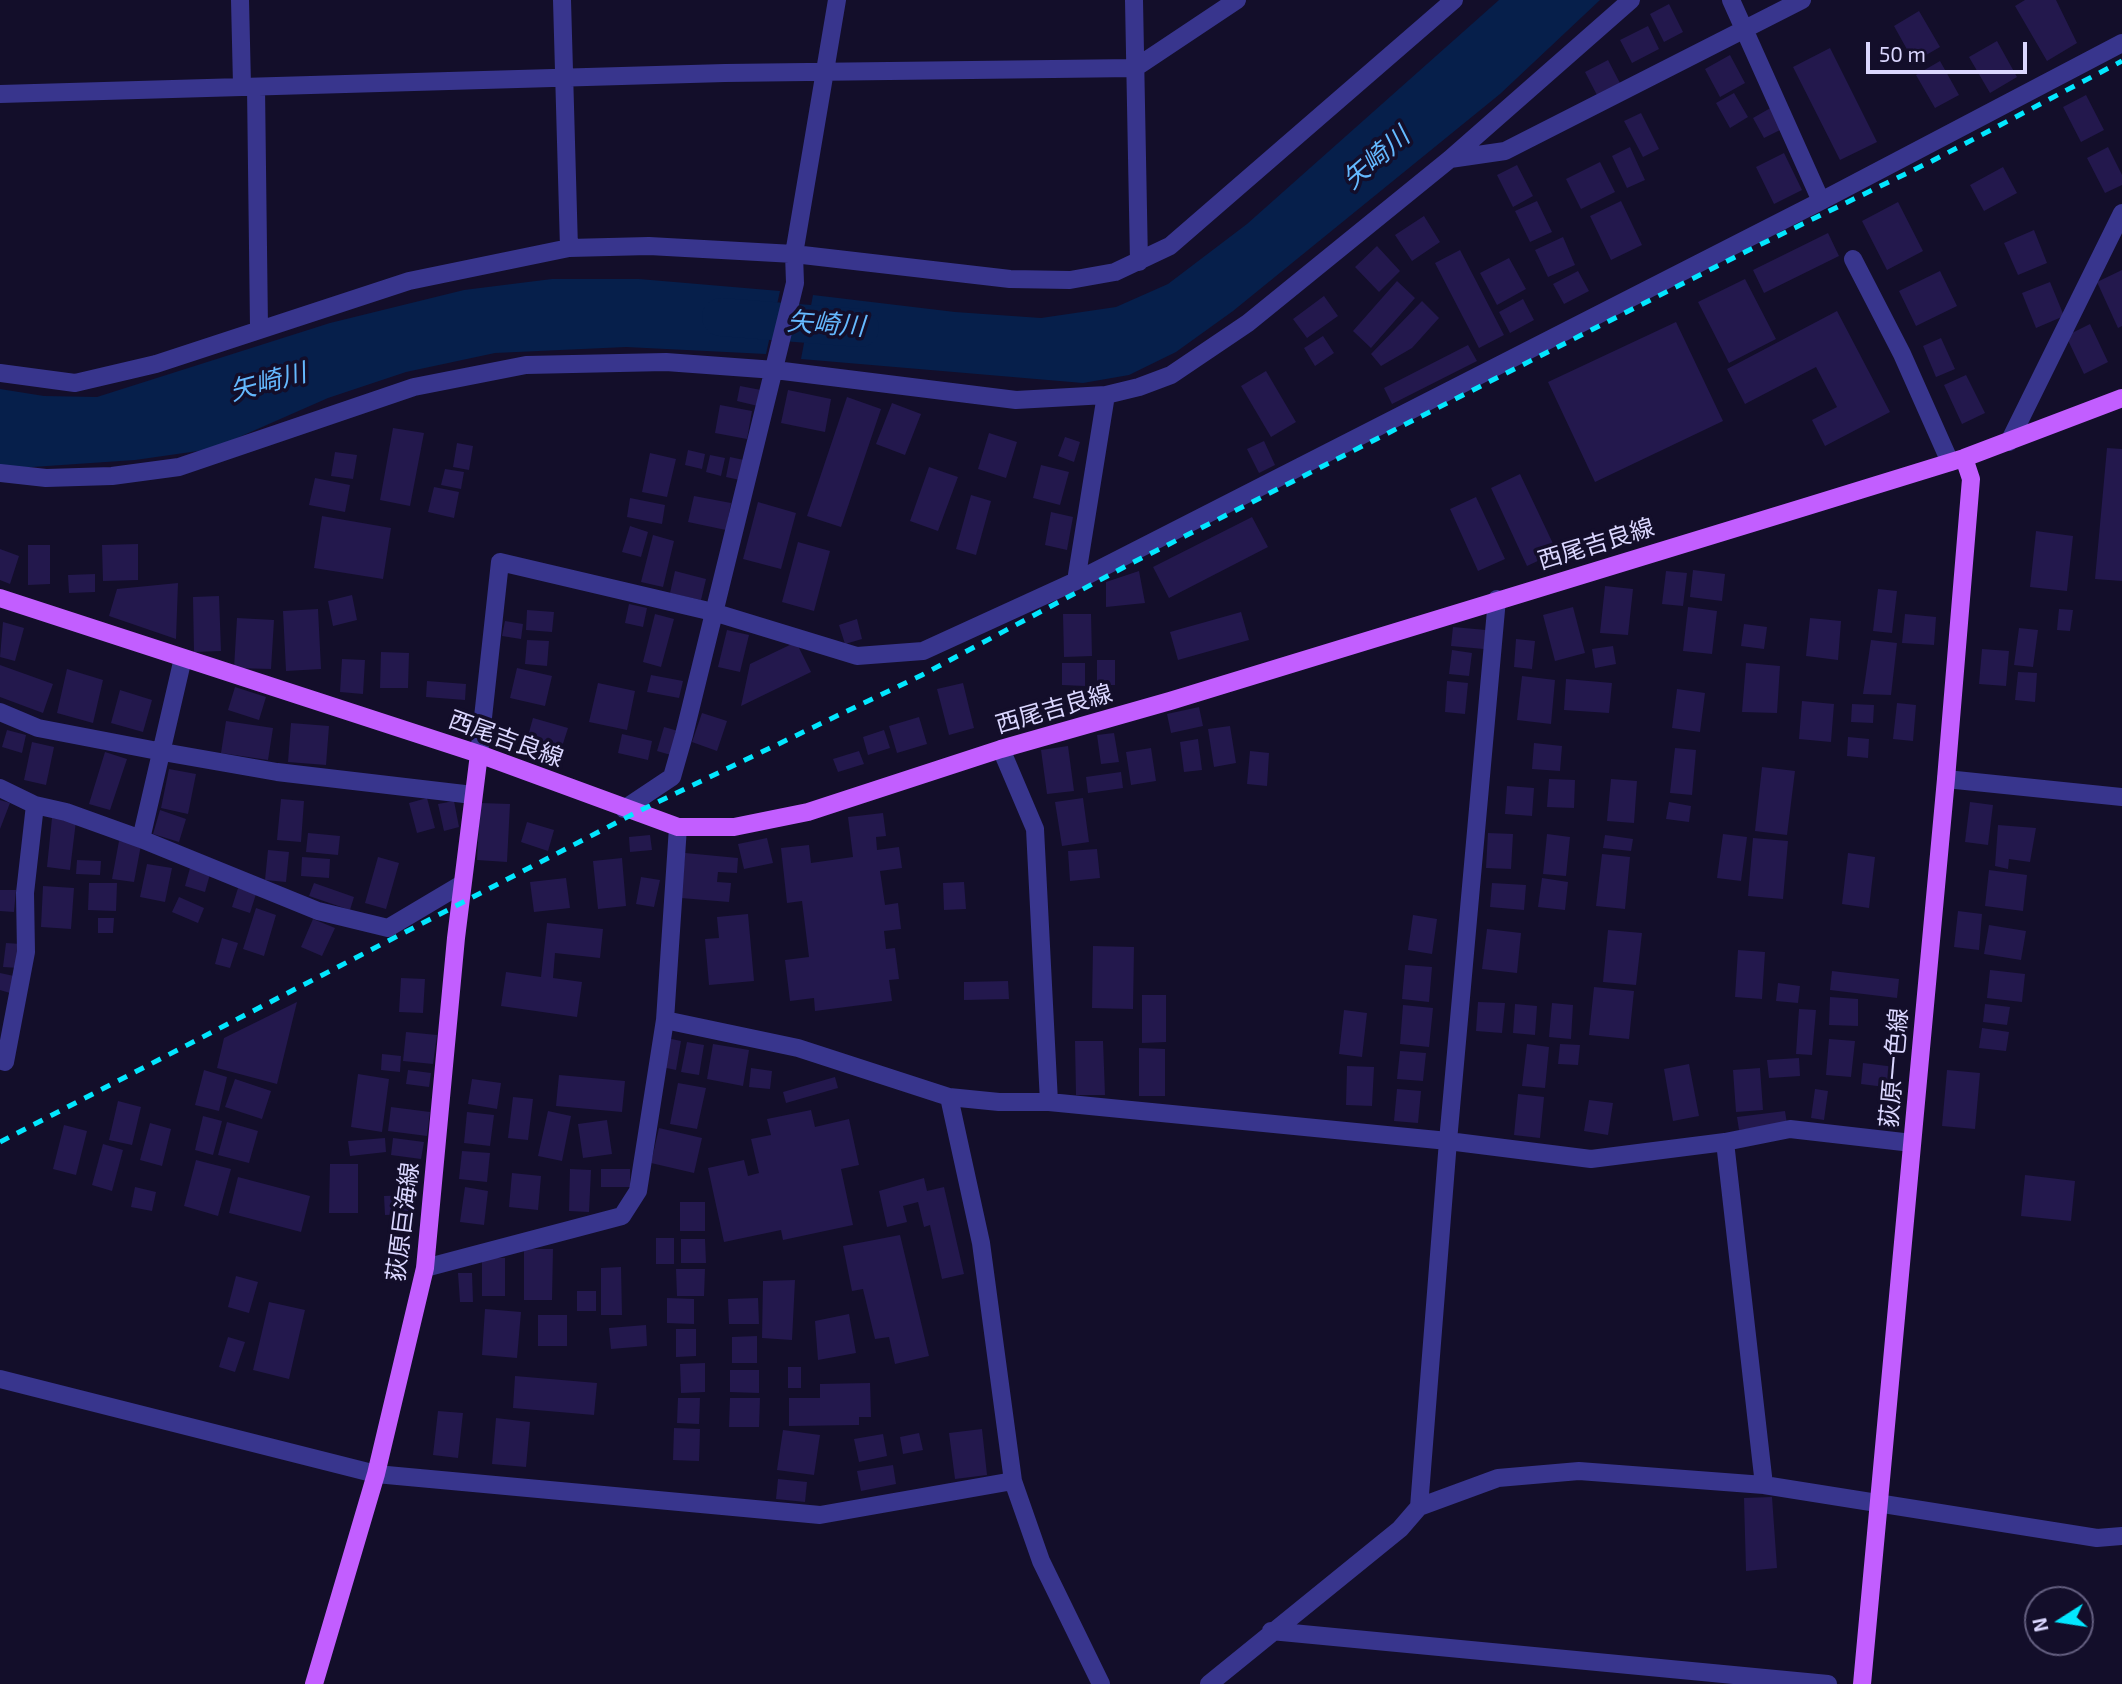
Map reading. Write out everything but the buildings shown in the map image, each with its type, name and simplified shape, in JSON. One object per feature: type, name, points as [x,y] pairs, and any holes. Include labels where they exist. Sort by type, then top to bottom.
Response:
[{"type":"main road","name":"西尾吉良線","points":[[0,598],[479,754],[678,827],[734,827],[808,812],[1001,749],[1170,701],[1957,460],[2122,398]]},
{"type":"main road","name":"荻原一色線","points":[[1861,1684],[1946,779],[1971,479],[1957,460]]},
{"type":"main road","name":"荻原巨海線","points":[[314,1684],[376,1474],[425,1268],[462,884],[479,754]]},
{"type":"street","points":[[240,0],[249,86],[259,328]]},
{"type":"street","points":[[562,0],[569,248]]},
{"type":"street","points":[[624,809],[672,777],[795,283],[794,254],[837,0]]},
{"type":"street","points":[[1134,0],[1139,262]]},
{"type":"street","points":[[0,94],[563,77],[1135,68],[1237,0]]},
{"type":"street","points":[[0,373],[75,383],[156,364],[409,281],[569,248],[649,246],[794,254],[1010,279],[1070,280],[1096,277],[1139,262],[1170,246],[1437,6],[1454,0]]},
{"type":"street","points":[[0,474],[46,478],[99,477],[179,467],[414,387],[526,365],[777,362],[1016,400],[1107,396],[1171,375],[1248,323],[1451,159],[1631,0]]},
{"type":"street","points":[[1731,0],[1821,201]]},
{"type":"street","points":[[1451,159],[1505,151],[1802,0]]},
{"type":"street","points":[[479,754],[500,562],[713,612],[857,656],[923,651],[1076,581],[1821,201],[2122,43]]},
{"type":"street","points":[[2009,442],[2122,213]]},
{"type":"street","points":[[1853,259],[1957,460]]},
{"type":"street","points":[[1076,581],[1107,396]]},
{"type":"street","points":[[1419,1507],[1448,1141],[1497,599]]},
{"type":"street","points":[[141,839],[183,658]]},
{"type":"street","points":[[0,712],[38,728],[163,752],[277,772],[473,795]]},
{"type":"street","points":[[1001,749],[1035,829],[1049,1102]]},
{"type":"street","points":[[1946,779],[2122,797]]},
{"type":"street","points":[[0,788],[35,805],[66,812],[141,839],[318,911],[388,928],[462,884]]},
{"type":"street","points":[[0,1060],[5,1062],[26,953],[24,893],[35,805]]},
{"type":"street","points":[[425,1268],[622,1216],[638,1191],[665,1020],[678,827]]},
{"type":"street","points":[[665,1020],[798,1048],[949,1097],[999,1102],[1049,1102],[1448,1141],[1591,1159],[1725,1142],[1790,1129],[1912,1143]]},
{"type":"street","points":[[949,1097],[981,1243],[1013,1481],[1041,1560],[1101,1684]]},
{"type":"street","points":[[1725,1142],[1764,1485]]},
{"type":"street","points":[[0,1379],[376,1474],[716,1503],[820,1516],[1013,1481]]},
{"type":"street","points":[[1209,1684],[1400,1529],[1419,1507],[1498,1478],[1579,1471],[1764,1485],[1878,1500],[2097,1538],[2122,1536]]},
{"type":"street","points":[[1271,1631],[1828,1684]]},
{"type":"water","points":[[1499,0],[1600,0],[1500,94],[1233,311],[1176,352],[1129,375],[1083,383],[801,359],[813,295],[955,312],[1041,318],[1116,307],[1168,284],[1247,224]]},
{"type":"water","points":[[552,279],[639,279],[780,291],[766,354],[626,347],[495,353],[406,372],[328,398],[212,449],[135,460],[18,468],[0,465],[0,389],[44,396],[97,397],[330,323],[464,290]]},
{"type":"waterway","name":"矢崎川","points":[[721,317],[860,328]]},
{"type":"railway","points":[[0,1142],[639,811],[922,675],[1128,565],[1745,252],[1932,161],[2122,61]]}]
